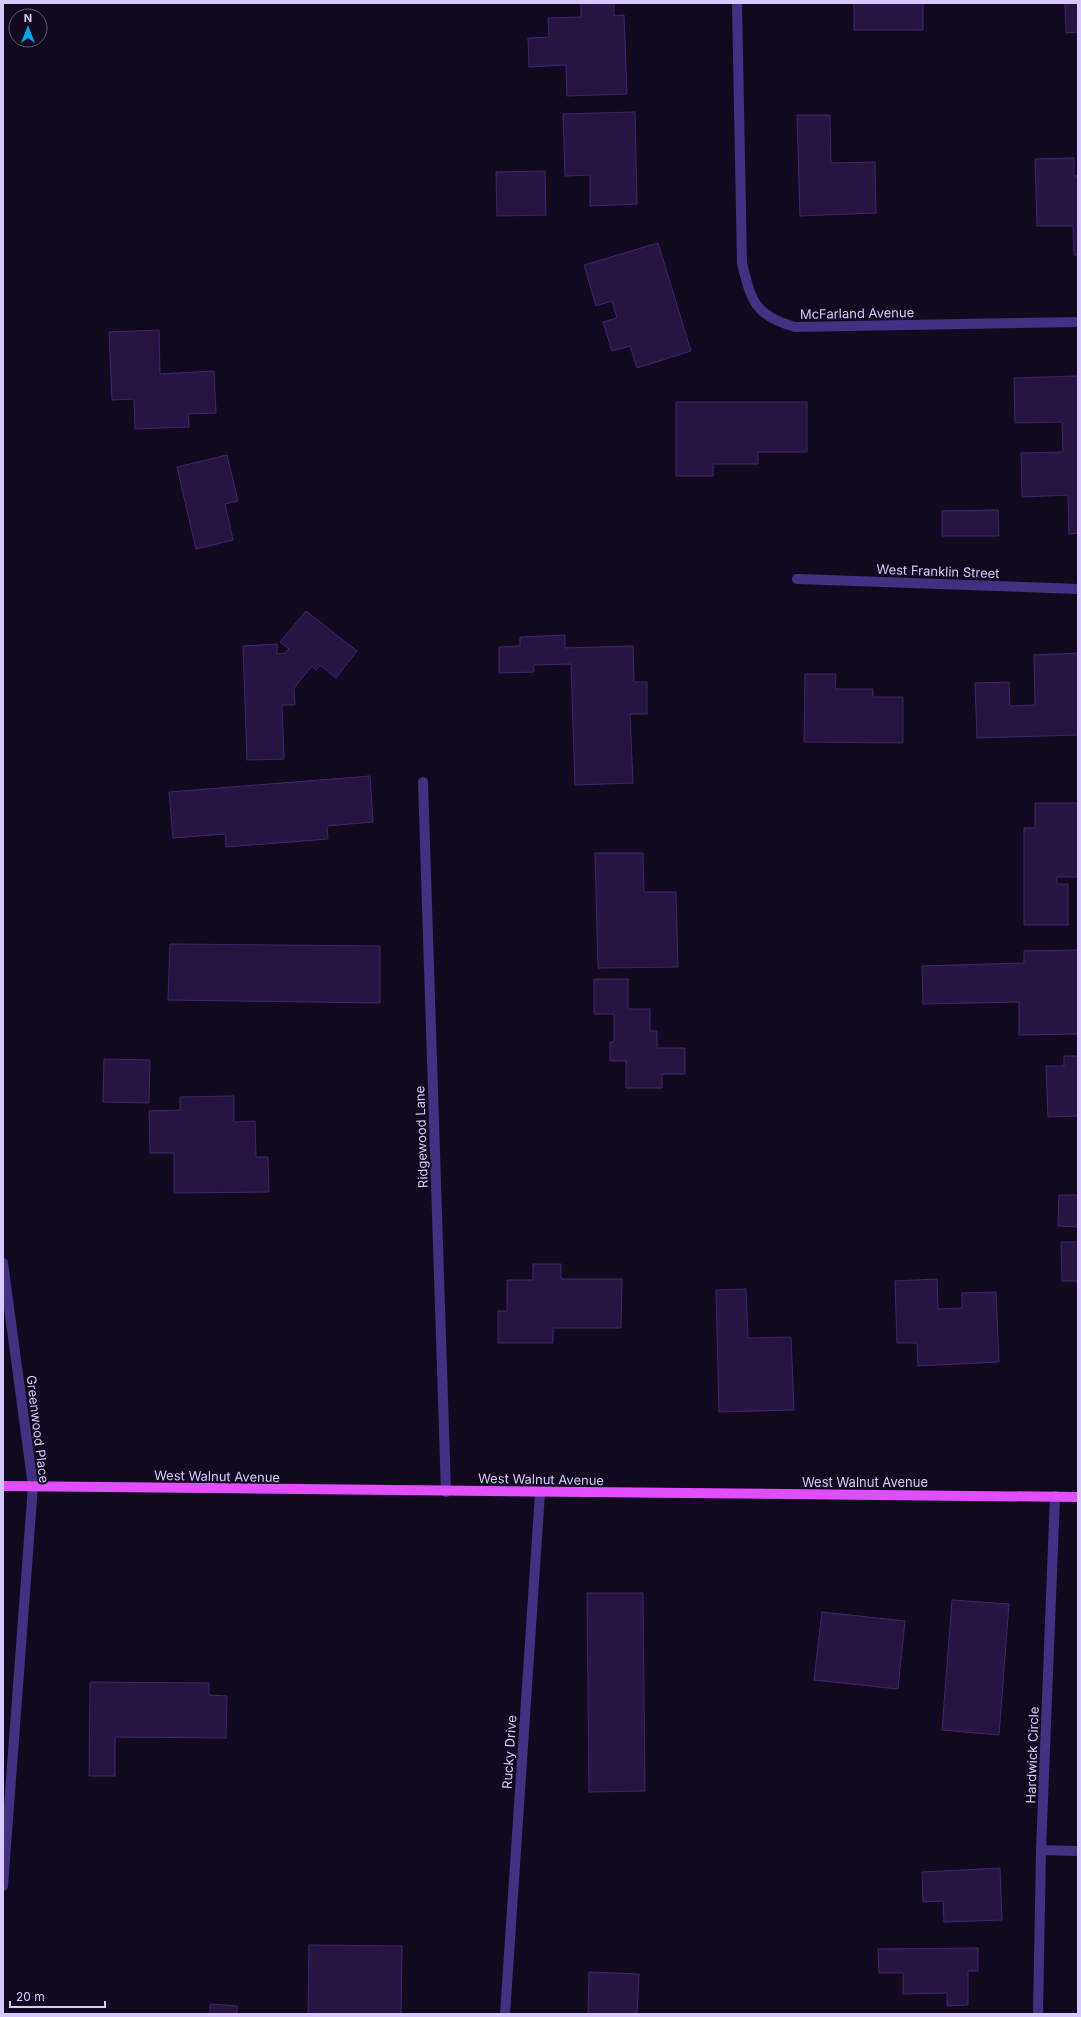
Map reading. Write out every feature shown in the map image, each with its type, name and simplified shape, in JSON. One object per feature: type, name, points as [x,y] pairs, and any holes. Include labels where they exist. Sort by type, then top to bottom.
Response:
[{"type":"main road","name":"West Walnut Avenue","points":[[3,1486],[540,1493],[1078,1496]]},
{"type":"street","name":"McFarland Avenue","points":[[737,3],[742,263],[748,291],[761,310],[775,321],[795,327],[1078,322]]},
{"type":"street","name":"West Franklin Street","points":[[797,579],[1078,589]]},
{"type":"street","name":"Ridgewood Lane","points":[[423,782],[446,1492]]},
{"type":"street","name":"Greenwood Place","points":[[3,1263],[33,1486],[3,1886]]},
{"type":"street","name":"Rucky Drive","points":[[505,2014],[540,1493]]},
{"type":"street","name":"Hardwick Circle","points":[[1038,2014],[1041,1850],[1055,1496]]},
{"type":"street","points":[[1041,1850],[1078,1851]]},
{"type":"building","points":[[581,3],[614,3],[614,16],[624,15],[627,94],[567,96],[566,65],[529,67],[528,38],[549,37],[548,18],[581,17]]},
{"type":"building","points":[[854,3],[923,3],[923,30],[854,30]]},
{"type":"building","points":[[1065,3],[1078,3],[1078,32],[1066,33]]},
{"type":"building","points":[[635,112],[637,204],[590,206],[590,175],[565,176],[563,114]]},
{"type":"building","points":[[797,115],[830,115],[831,163],[875,162],[876,213],[800,216]]},
{"type":"building","points":[[1074,158],[1074,176],[1078,176],[1078,255],[1074,255],[1073,226],[1037,226],[1035,159]]},
{"type":"building","points":[[545,171],[546,215],[497,216],[496,172]]},
{"type":"building","points":[[658,243],[691,351],[637,368],[630,346],[612,351],[603,322],[617,318],[612,301],[596,306],[584,265]]},
{"type":"building","points":[[159,330],[160,374],[214,371],[216,413],[188,414],[189,427],[135,429],[134,399],[112,400],[109,332]]},
{"type":"building","points":[[1078,376],[1078,533],[1069,534],[1068,495],[1022,497],[1021,453],[1063,452],[1062,422],[1015,423],[1014,378]]},
{"type":"building","points":[[676,402],[807,402],[807,452],[758,452],[758,464],[713,464],[713,476],[676,476]]},
{"type":"building","points":[[227,455],[238,501],[225,504],[233,540],[196,549],[177,467]]},
{"type":"building","points":[[998,510],[999,536],[942,536],[942,511]]},
{"type":"building","points":[[306,611],[357,651],[336,678],[320,665],[316,670],[312,666],[294,688],[295,705],[282,705],[284,759],[247,760],[243,646],[277,644],[277,654],[285,653],[289,649],[280,642]]},
{"type":"building","points":[[565,635],[565,648],[633,646],[634,682],[647,682],[647,714],[630,714],[633,783],[575,785],[571,664],[534,665],[534,672],[499,673],[499,647],[520,646],[520,637]]},
{"type":"building","points":[[1078,653],[1078,735],[977,738],[975,683],[1009,682],[1010,706],[1035,705],[1034,655]]},
{"type":"building","points":[[805,674],[836,674],[835,689],[873,689],[873,697],[903,697],[903,743],[804,742]]},
{"type":"building","points":[[370,776],[373,822],[327,826],[328,839],[226,847],[225,834],[173,838],[169,792]]},
{"type":"building","points":[[1035,803],[1078,803],[1078,877],[1057,877],[1057,884],[1068,884],[1068,925],[1024,925],[1024,828],[1035,828]]},
{"type":"building","points":[[595,853],[643,853],[644,892],[676,892],[678,967],[598,968]]},
{"type":"building","points":[[170,944],[380,946],[380,1003],[168,1000]]},
{"type":"building","points":[[1078,950],[1078,1034],[1019,1035],[1019,1002],[923,1004],[922,966],[1024,963],[1024,951]]},
{"type":"building","points":[[594,979],[628,979],[628,1009],[650,1009],[650,1031],[657,1031],[657,1048],[685,1048],[685,1074],[662,1074],[662,1088],[626,1088],[626,1061],[610,1061],[610,1042],[614,1042],[614,1014],[594,1014]]},
{"type":"building","points":[[1064,1056],[1078,1056],[1078,1116],[1048,1117],[1046,1066],[1064,1066]]},
{"type":"building","points":[[104,1059],[150,1060],[149,1103],[103,1102]]},
{"type":"building","points":[[234,1096],[234,1122],[255,1121],[256,1157],[268,1157],[269,1192],[174,1193],[174,1153],[150,1153],[149,1111],[180,1110],[180,1097]]},
{"type":"building","points":[[1059,1195],[1078,1195],[1078,1227],[1058,1226]]},
{"type":"building","points":[[1061,1242],[1078,1242],[1078,1309],[1077,1281],[1062,1281]]},
{"type":"building","points":[[533,1264],[561,1264],[561,1279],[622,1279],[621,1328],[553,1328],[553,1343],[498,1343],[498,1311],[507,1311],[507,1280],[533,1280]]},
{"type":"building","points":[[937,1279],[938,1309],[962,1308],[962,1293],[996,1292],[999,1362],[918,1366],[917,1343],[897,1343],[895,1281]]},
{"type":"building","points":[[746,1289],[748,1338],[791,1337],[794,1410],[719,1412],[716,1290]]},
{"type":"building","points":[[587,1593],[643,1593],[645,1791],[589,1792]]},
{"type":"building","points":[[952,1600],[1009,1604],[999,1735],[942,1730]]},
{"type":"building","points":[[822,1612],[905,1621],[898,1689],[814,1680]]},
{"type":"building","points":[[90,1682],[209,1683],[209,1695],[227,1696],[226,1738],[115,1737],[115,1776],[89,1776]]},
{"type":"building","points":[[1000,1868],[1002,1920],[944,1922],[943,1901],[923,1902],[922,1872]]},
{"type":"building","points":[[309,1945],[402,1946],[401,2014],[308,2014]]},
{"type":"building","points":[[978,1948],[978,1971],[968,1971],[968,2005],[947,2006],[947,1993],[903,1994],[903,1973],[879,1973],[878,1949]]},
{"type":"building","points":[[589,1972],[639,1974],[637,2014],[588,2014]]},
{"type":"building","points":[[210,2004],[237,2006],[237,2014],[210,2014]]}]
